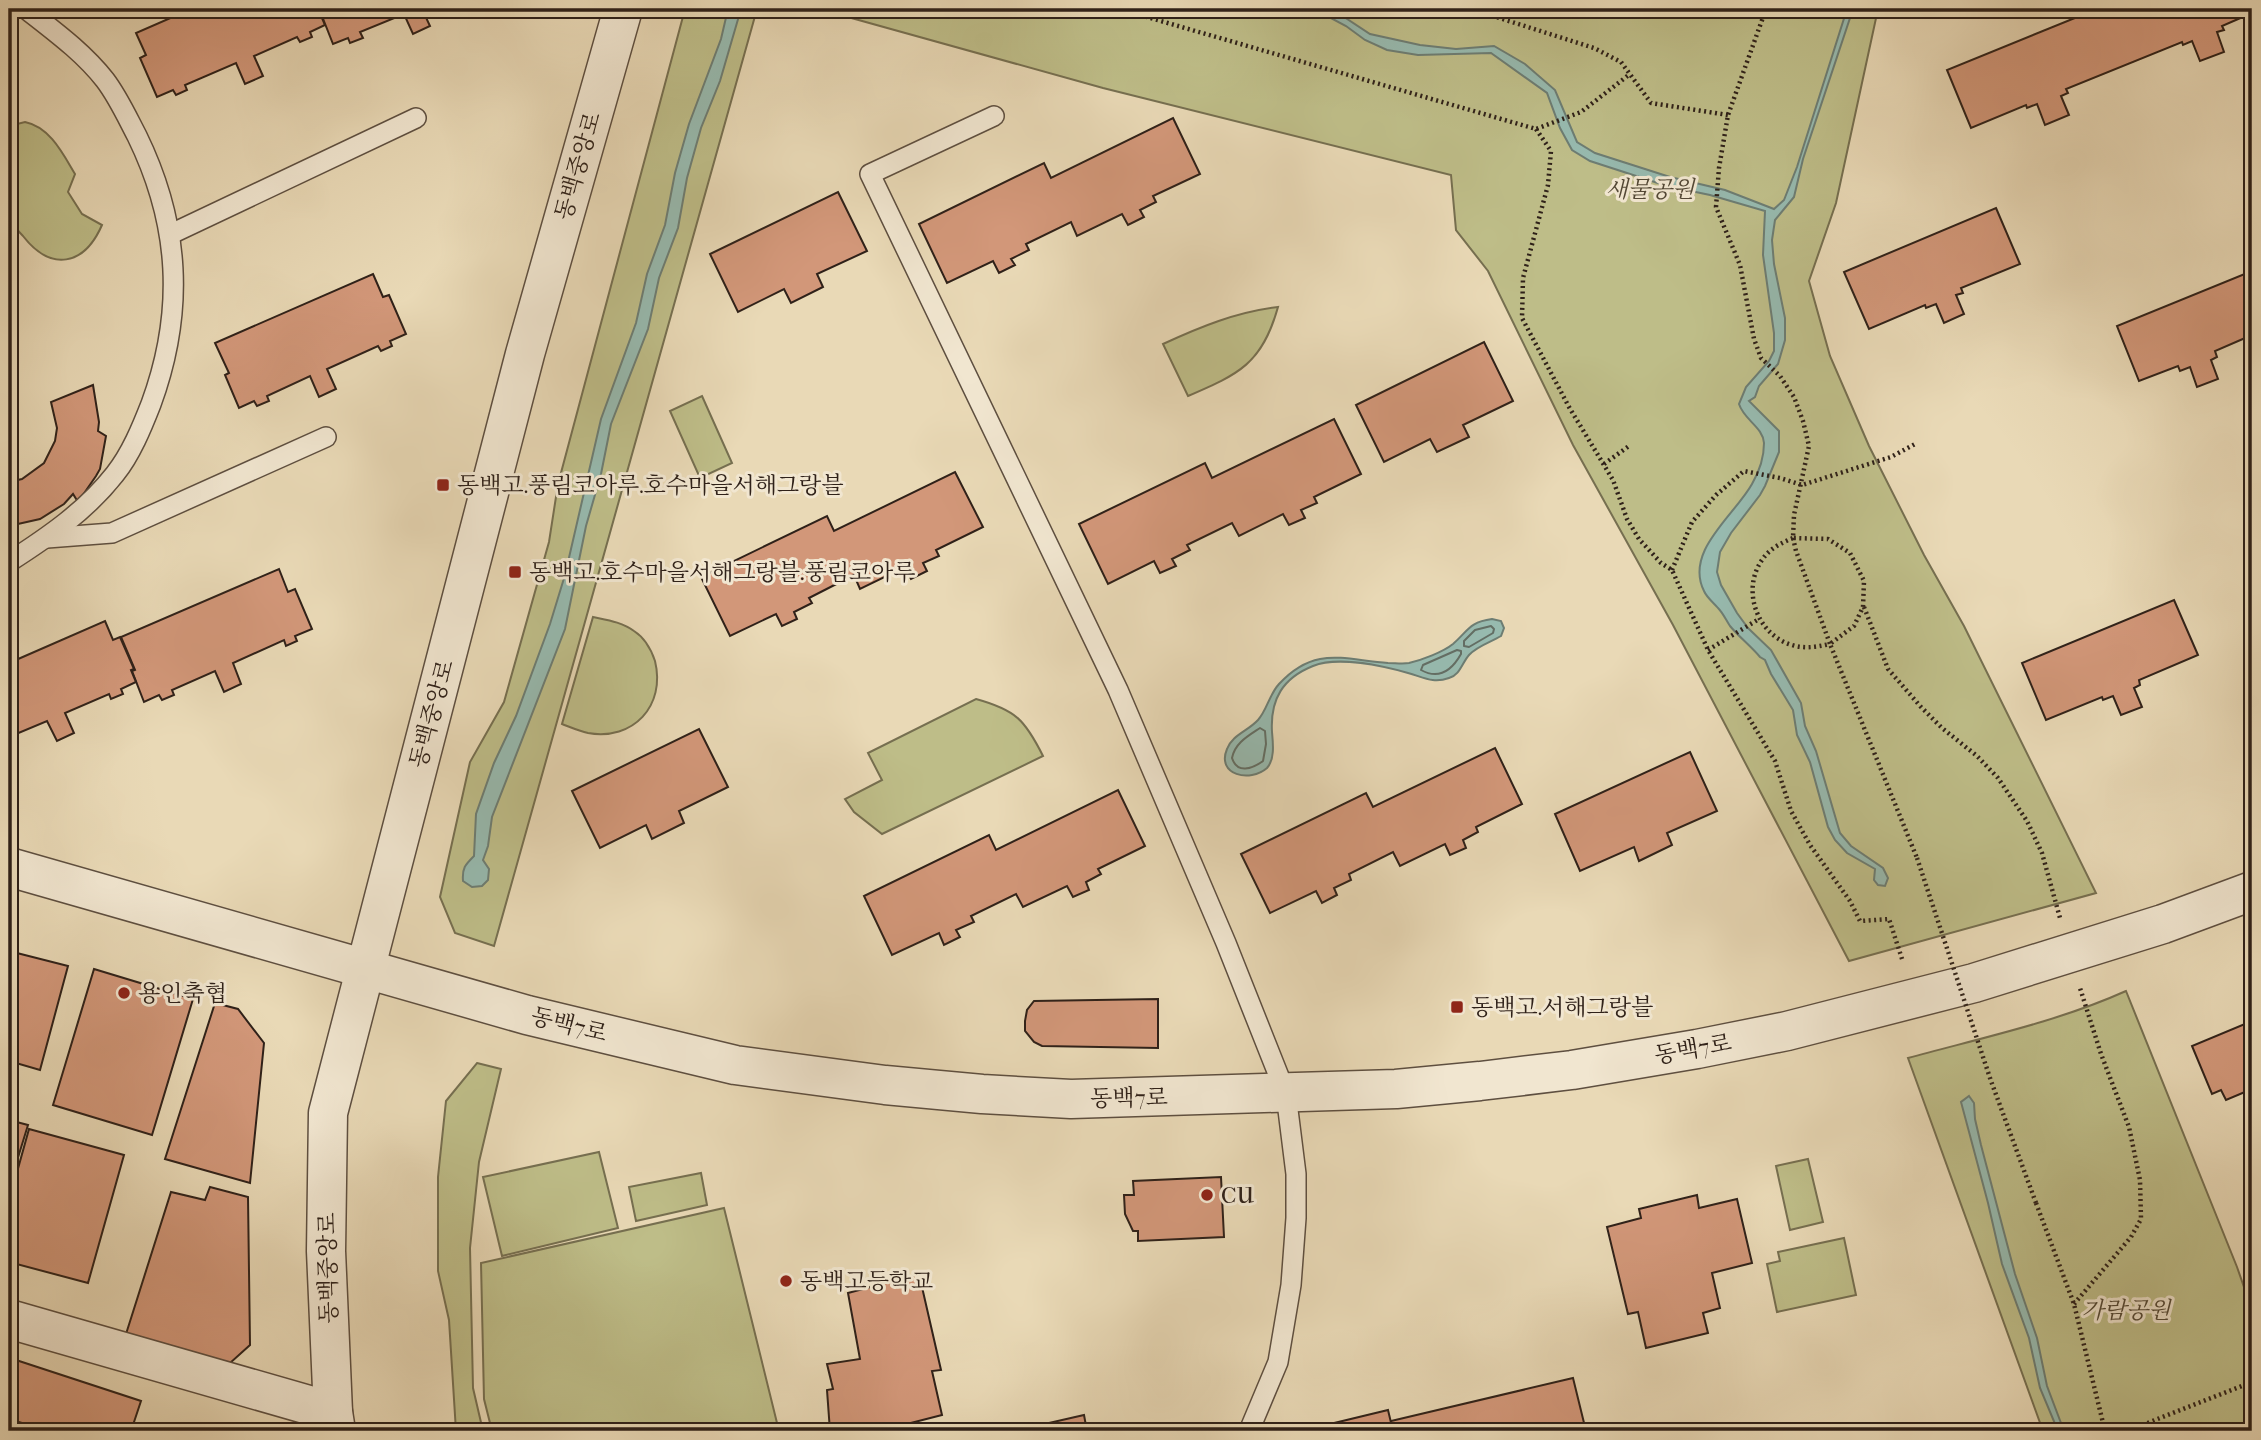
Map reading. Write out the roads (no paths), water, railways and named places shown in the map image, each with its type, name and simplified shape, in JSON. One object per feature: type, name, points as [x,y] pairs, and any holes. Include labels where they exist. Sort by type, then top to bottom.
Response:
[{"type":"street","name":"동백중앙로","points":[[334,1422],[326,1251],[328,1112],[525,354],[623,9]]},
{"type":"street","name":"동백7로","points":[[9,867],[527,1015],[735,1065],[885,1085],[1071,1099],[1396,1089],[1572,1070],[1697,1049],[1787,1031],[1914,1000],[2163,924],[2252,891]]},
{"type":"street","points":[[9,1319],[334,1422]]},
{"type":"lane","points":[[9,562],[47,538],[84,508],[117,473],[143,426],[159,382],[170,341],[173,290],[171,234],[156,181],[126,114],[105,80],[75,47],[26,9]]},
{"type":"lane","points":[[995,116],[870,174],[1118,690],[1226,943],[1286,1094],[1296,1174],[1291,1285],[1278,1362],[1249,1431]]},
{"type":"lane","points":[[171,234],[416,118]]},
{"type":"lane","points":[[47,538],[112,533],[326,438]]},
{"type":"water","points":[[728,9],[741,9],[720,81],[701,128],[687,178],[678,228],[659,278],[648,329],[611,424],[565,629],[492,817],[483,860],[489,869],[488,880],[482,886],[472,887],[463,881],[463,877],[465,867],[474,856],[476,814],[550,624],[565,575],[601,419],[636,323],[647,274],[665,225],[675,173],[689,124],[721,39]]},
{"type":"water","points":[[1314,9],[1332,9],[1370,34],[1420,45],[1456,49],[1494,46],[1525,64],[1555,90],[1577,142],[1595,153],[1670,177],[1725,190],[1774,209],[1784,200],[1847,9],[1853,9],[1803,159],[1794,197],[1775,220],[1772,240],[1774,264],[1785,318],[1785,340],[1778,364],[1759,386],[1755,397],[1749,401],[1779,431],[1779,452],[1760,495],[1720,552],[1717,572],[1721,585],[1737,613],[1771,650],[1801,703],[1805,726],[1816,751],[1840,833],[1851,846],[1883,868],[1888,878],[1885,886],[1878,885],[1874,880],[1875,869],[1847,853],[1835,840],[1828,827],[1810,762],[1797,735],[1793,710],[1765,660],[1730,626],[1705,594],[1700,576],[1706,548],[1752,484],[1763,454],[1763,437],[1739,404],[1746,387],[1769,361],[1774,351],[1763,255],[1765,211],[1667,186],[1590,161],[1572,150],[1560,128],[1547,93],[1491,53],[1418,55],[1387,50]]},
{"type":"water","points":[[1492,619],[1501,621],[1504,628],[1501,636],[1472,652],[1456,674],[1443,680],[1347,662],[1323,663],[1303,671],[1286,683],[1276,700],[1272,720],[1272,756],[1267,768],[1260,773],[1244,775],[1236,774],[1226,765],[1229,744],[1258,720],[1279,684],[1305,664],[1330,658],[1409,663],[1444,650],[1474,625]]},
{"type":"water","points":[[1969,1096],[1974,1103],[1981,1145],[2015,1274],[2037,1338],[2047,1386],[2064,1431],[2058,1431],[2040,1388],[2029,1338],[2002,1264],[1961,1102]]},
{"type":"place","name":"동백고.풍림코아루.호수마을서해그랑블","points":[[443,485]]},
{"type":"place","name":"동백고.호수마을서해그랑블.풍림코아루","points":[[515,572]]},
{"type":"place","name":"용인축협","points":[[124,993]]},
{"type":"place","name":"동백고.서해그랑블","points":[[1457,1007]]},
{"type":"place","name":"CU","points":[[1207,1195]]},
{"type":"place","name":"동백고등학교","points":[[786,1281]]},
{"type":"park label","name":"새물공원","points":[[1650,189]]},
{"type":"park label","name":"가람공원","points":[[2126,1310]]}]
